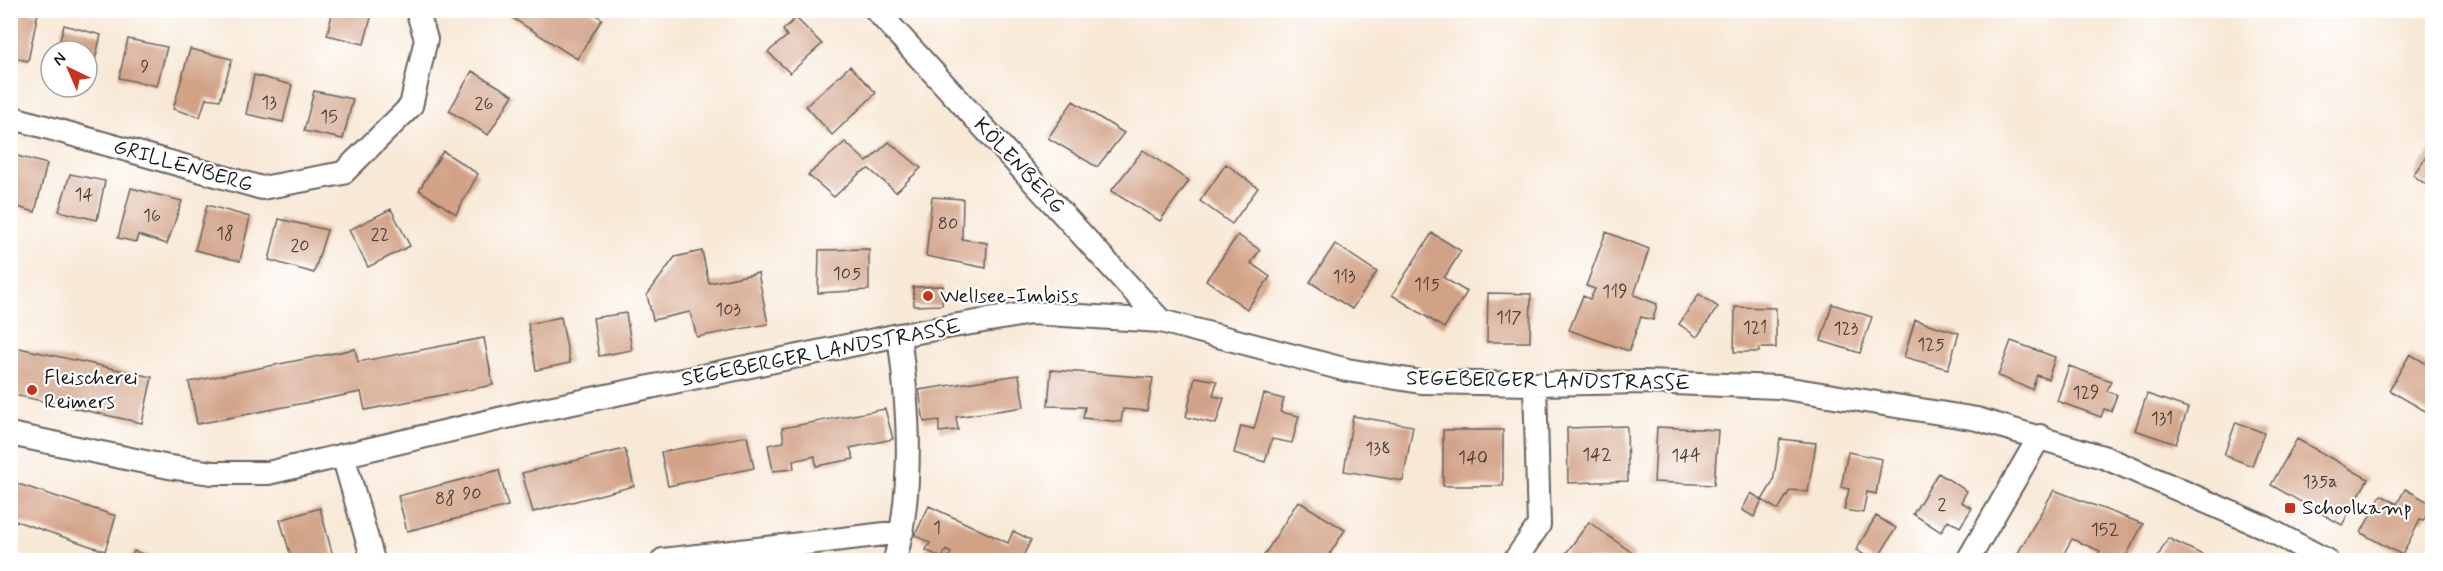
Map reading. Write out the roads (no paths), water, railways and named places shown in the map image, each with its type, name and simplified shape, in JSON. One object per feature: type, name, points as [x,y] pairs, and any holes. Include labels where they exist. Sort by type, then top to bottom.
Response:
[{"type":"street","name":"GRILLENBERG","points":[[10,117],[262,188],[343,173],[411,106],[426,39],[417,10]]},
{"type":"street","name":"KÖLENBERG","points":[[876,10],[1161,321]]},
{"type":"street","name":"SEGEBERGER LANDSTRASSE","points":[[10,434],[169,467],[213,473],[268,473],[520,414],[899,335],[1031,314],[1161,321],[1347,370],[1421,382],[1535,384],[1646,382],[1778,387],[1977,418],[2106,458],[2232,513],[2326,561]]},
{"type":"street","points":[[895,561],[902,532],[909,453],[899,335]]},
{"type":"street","points":[[1515,561],[1539,525],[1535,384]]},
{"type":"street","points":[[1968,561],[2040,436]]},
{"type":"street","points":[[343,455],[373,561]]},
{"type":"street","points":[[663,561],[902,532]]},
{"type":"place","name":"Wellsee-Imbiss","points":[[928,296]]},
{"type":"place","name":"Fleischerei Reimers","points":[[32,390]]},
{"type":"place","name":"Schoolkamp","points":[[2290,508]]}]
